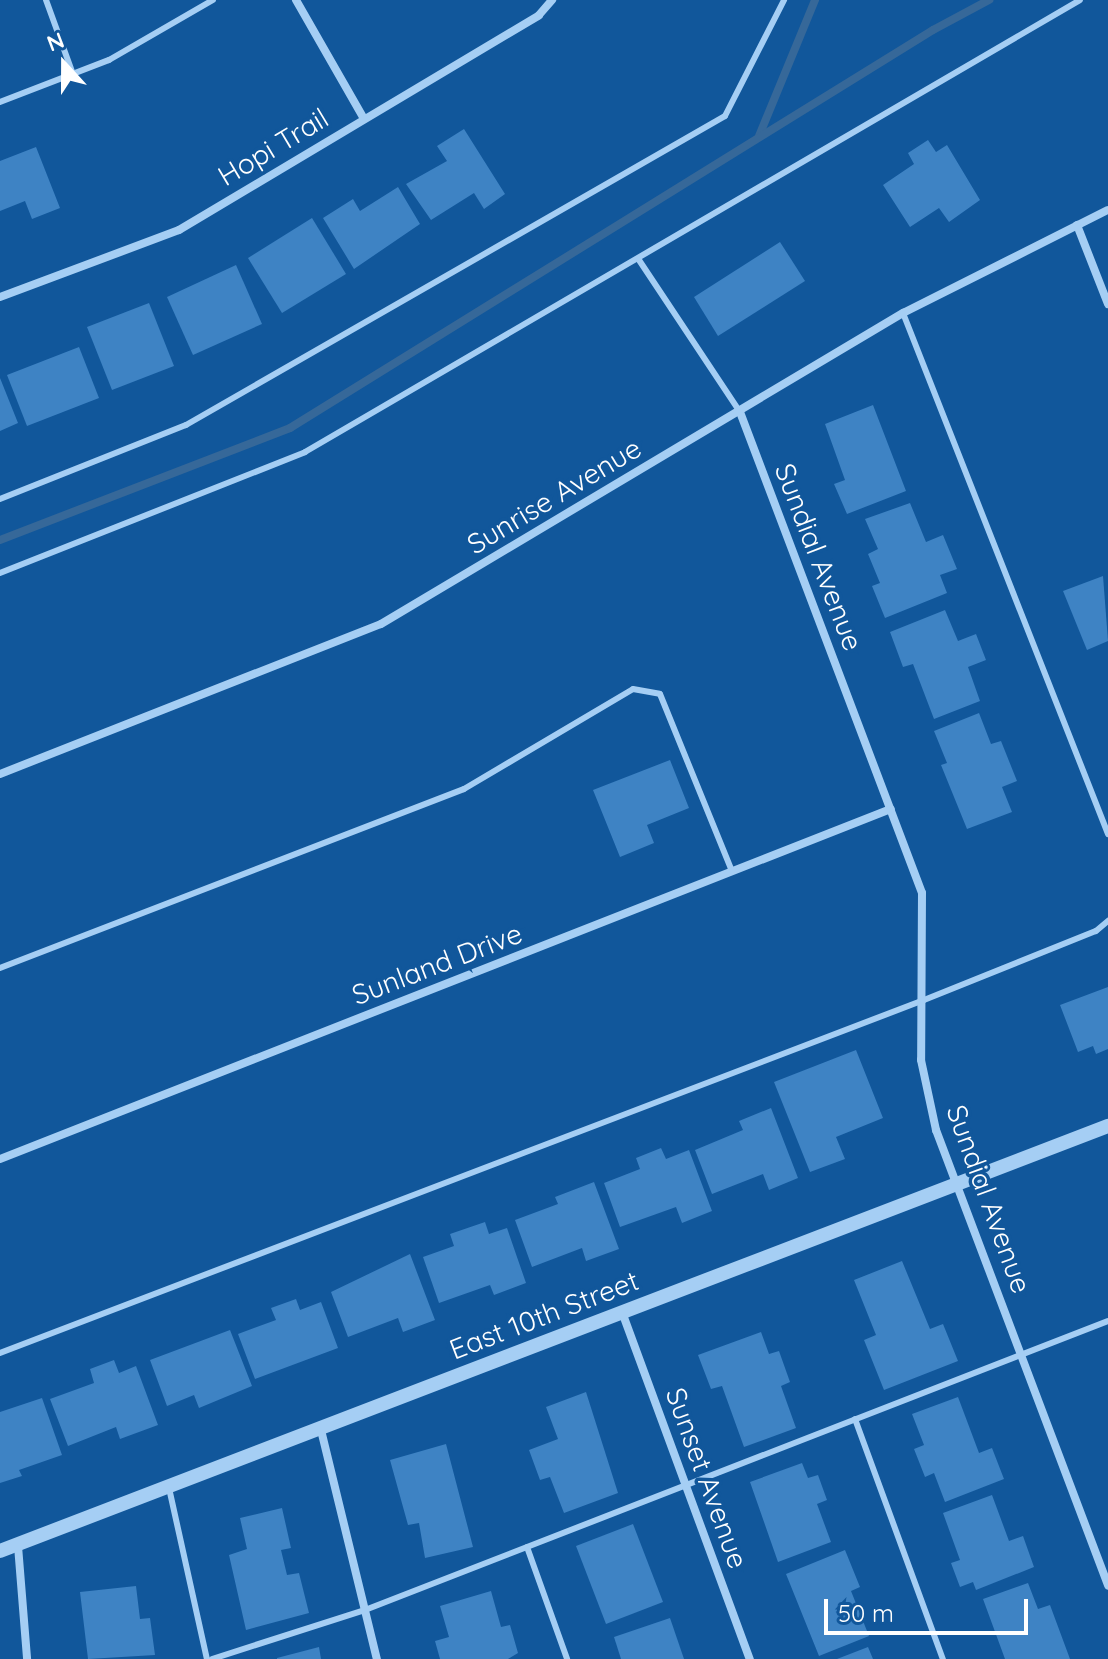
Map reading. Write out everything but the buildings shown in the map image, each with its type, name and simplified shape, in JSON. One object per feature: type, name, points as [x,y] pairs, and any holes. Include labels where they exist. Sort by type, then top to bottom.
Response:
[{"type":"street","points":[[296,0],[363,117]]},
{"type":"street","name":"Hopi Trail","points":[[0,297],[179,230],[363,117],[539,15],[552,0]]},
{"type":"street","name":"Sunrise Avenue","points":[[0,774],[381,624],[903,313],[1108,210]]},
{"type":"street","points":[[1077,225],[1108,304]]},
{"type":"street","name":"Sundial Avenue","points":[[740,412],[922,893],[924,1000],[921,1060],[936,1130],[960,1183],[1108,1586]]},
{"type":"street","name":"Sunland Drive","points":[[0,1159],[891,809]]},
{"type":"street","name":"East 10th Street","points":[[0,1551],[1108,1126]]},
{"type":"street","name":"Sunset Avenue","points":[[622,1312],[750,1659]]},
{"type":"street","points":[[321,1430],[377,1659]]},
{"type":"street","points":[[18,1546],[27,1659]]},
{"type":"lane","points":[[46,0],[73,74]]},
{"type":"lane","points":[[0,102],[109,60],[213,0]]},
{"type":"lane","points":[[0,499],[226,404],[725,116],[784,0]]},
{"type":"lane","points":[[0,573],[305,452],[639,260],[1080,0]]},
{"type":"lane","points":[[639,260],[740,412]]},
{"type":"lane","points":[[903,313],[1108,834]]},
{"type":"lane","points":[[0,968],[464,789],[633,689],[660,694],[732,871]]},
{"type":"lane","points":[[0,1353],[924,1000],[1096,931],[1108,921]]},
{"type":"lane","points":[[169,1488],[209,1659],[365,1610],[1108,1321]]},
{"type":"lane","points":[[855,1419],[943,1659]]},
{"type":"lane","points":[[527,1547],[567,1659]]},
{"type":"waterway","points":[[759,136],[815,0]]},
{"type":"waterway","points":[[0,540],[290,428],[933,30],[989,0]]}]
